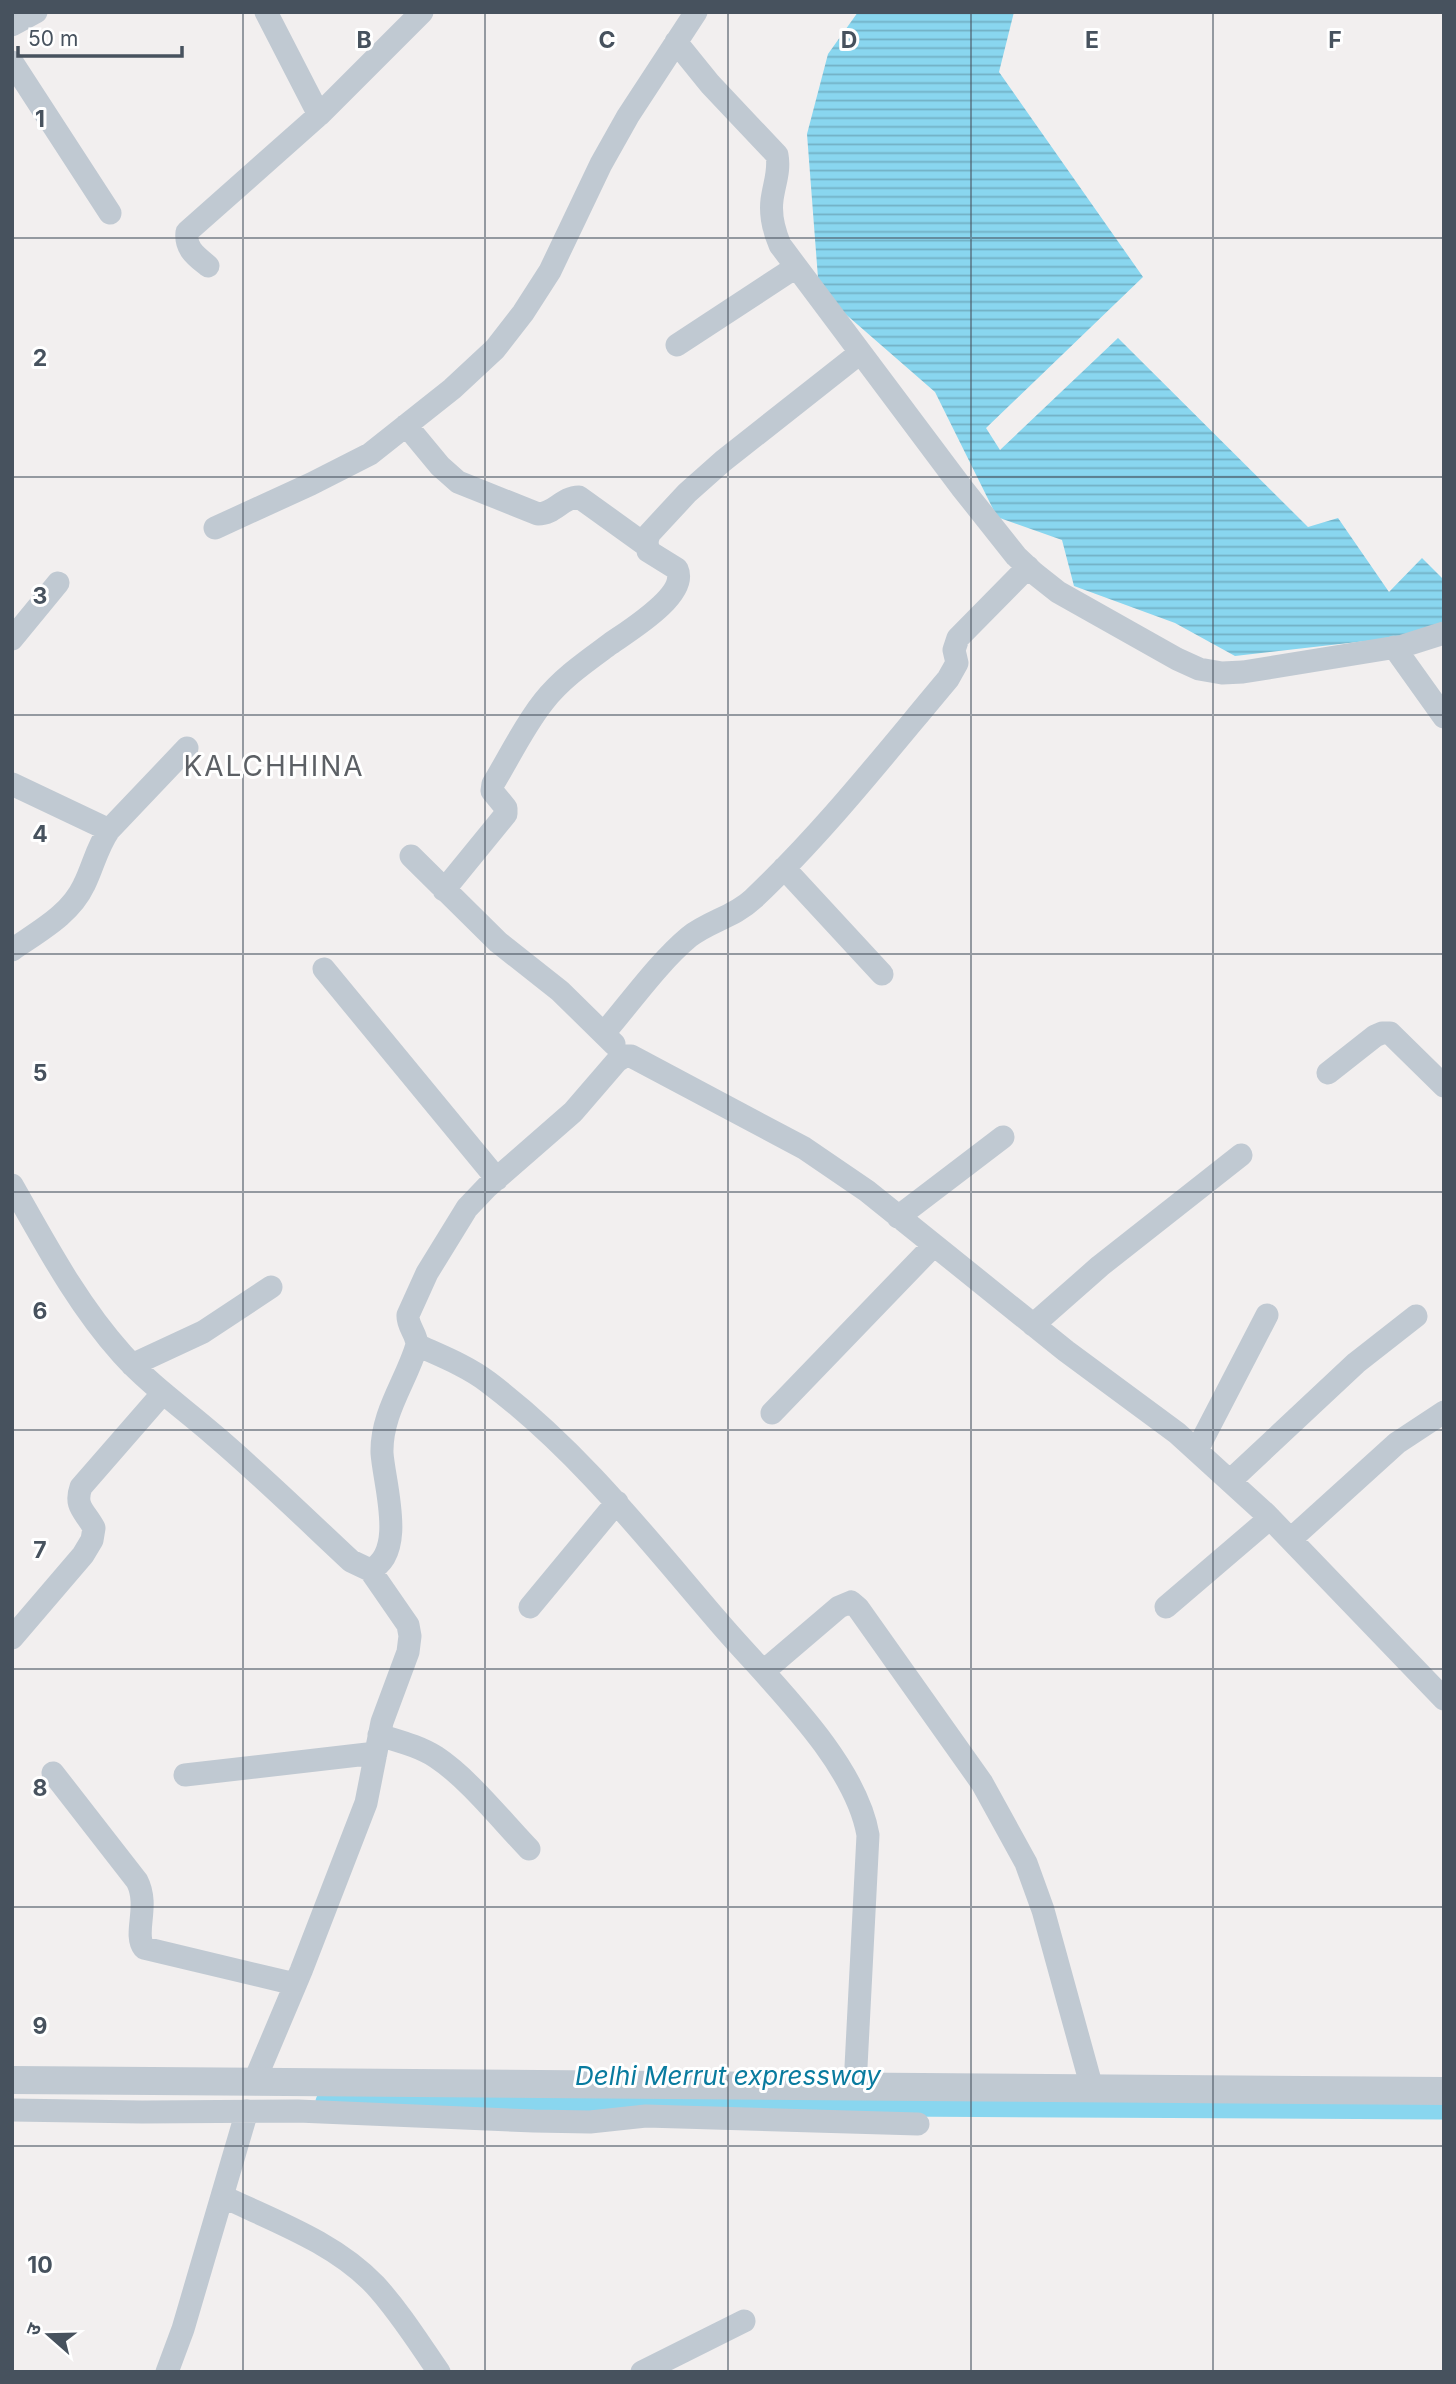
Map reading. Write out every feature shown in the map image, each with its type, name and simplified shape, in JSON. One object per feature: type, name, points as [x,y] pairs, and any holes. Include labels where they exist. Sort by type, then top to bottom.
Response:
[{"type":"street","points":[[12,25],[36,12]]},
{"type":"street","points":[[266,12],[319,115]]},
{"type":"street","points":[[208,266],[192,253],[186,242],[187,232],[319,115],[422,12]]},
{"type":"street","points":[[215,528],[370,454],[452,389],[495,349],[523,313],[550,271],[608,152],[696,12]]},
{"type":"street","points":[[676,41],[710,84],[777,155],[779,164],[771,202],[780,245],[962,488],[1016,555],[1058,592],[1199,669],[1222,673],[1243,672],[1394,647],[1444,633]]},
{"type":"street","points":[[12,62],[110,213]]},
{"type":"street","points":[[677,345],[796,267]]},
{"type":"street","points":[[647,546],[649,534],[687,493],[860,353]]},
{"type":"street","points":[[406,425],[440,466],[458,482],[538,514],[545,514],[567,499],[579,497],[647,546],[652,554],[677,569],[680,578],[677,587],[651,614],[584,663],[545,699],[493,784],[492,791],[506,808],[506,814],[444,890]]},
{"type":"street","points":[[604,1033],[686,940],[708,923],[741,909],[784,868],[861,784],[948,679],[957,663],[954,650],[958,638],[1028,567]]},
{"type":"street","points":[[12,639],[58,583]]},
{"type":"street","points":[[1394,647],[1444,717]]},
{"type":"street","points":[[12,950],[60,916],[78,897],[102,840],[109,830],[187,748]]},
{"type":"street","points":[[12,784],[109,830]]},
{"type":"street","points":[[411,856],[498,942],[560,991],[625,1056],[640,1059],[804,1148],[867,1191],[1033,1325],[1196,1450],[1291,1539],[1444,1699]]},
{"type":"street","points":[[784,868],[882,974]]},
{"type":"street","points":[[324,969],[496,1179]]},
{"type":"street","points":[[1328,1073],[1375,1036],[1390,1033],[1444,1086]]},
{"type":"street","points":[[370,1570],[378,1566],[386,1555],[390,1540],[391,1520],[382,1454],[383,1433],[417,1345],[417,1339],[408,1321],[411,1307],[427,1273],[467,1208],[573,1112],[610,1068],[625,1056]]},
{"type":"street","points":[[898,1217],[1003,1137]]},
{"type":"street","points":[[1033,1325],[1100,1266],[1241,1155]]},
{"type":"street","points":[[12,1185],[69,1284],[93,1318],[132,1364],[162,1394],[213,1434],[351,1561],[370,1570],[408,1625],[408,1652],[389,1701],[366,1804],[255,2080]]},
{"type":"street","points":[[772,1413],[934,1245]]},
{"type":"street","points":[[132,1364],[203,1332],[271,1287]]},
{"type":"street","points":[[1196,1450],[1267,1315]]},
{"type":"street","points":[[1230,1481],[1356,1363],[1416,1316]]},
{"type":"street","points":[[417,1345],[486,1381],[581,1463],[764,1671],[830,1753],[864,1814],[868,1835],[855,2086]]},
{"type":"street","points":[[12,1638],[83,1555],[92,1540],[94,1528],[79,1507],[77,1498],[81,1487],[162,1394]]},
{"type":"street","points":[[1291,1539],[1397,1443],[1444,1412]]},
{"type":"street","points":[[530,1606],[617,1502]]},
{"type":"street","points":[[1166,1607],[1270,1518]]},
{"type":"street","points":[[764,1671],[839,1606],[850,1602],[858,1608],[982,1783],[1026,1863],[1043,1910],[1093,2088]]},
{"type":"street","points":[[186,1775],[378,1744],[419,1748],[435,1756],[457,1775],[529,1849]]},
{"type":"street","points":[[53,1773],[142,1890],[144,1910],[139,1938],[144,1948],[295,1984]]},
{"type":"street","points":[[12,2080],[1444,2091]]},
{"type":"street","points":[[12,2110],[298,2111],[534,2122],[590,2122],[646,2116],[918,2124]]},
{"type":"street","points":[[167,2372],[183,2329],[247,2111]]},
{"type":"street","points":[[222,2196],[313,2240],[349,2262],[387,2300],[439,2372]]},
{"type":"street","points":[[642,2372],[744,2321]]},
{"type":"water","points":[[858,12],[1014,12],[999,72],[1143,277],[986,428],[1000,450],[1118,338],[1308,527],[1338,518],[1389,592],[1422,558],[1444,580],[1444,628],[1436,633],[1235,656],[1175,623],[1074,586],[1062,540],[997,517],[935,392],[819,291],[807,134],[828,54]]},
{"type":"waterway","name":"Delhi Merrut expressway","points":[[327,2102],[1444,2108]]},
{"type":"district","name":"KALCHHINA","points":[[274,766]]}]
